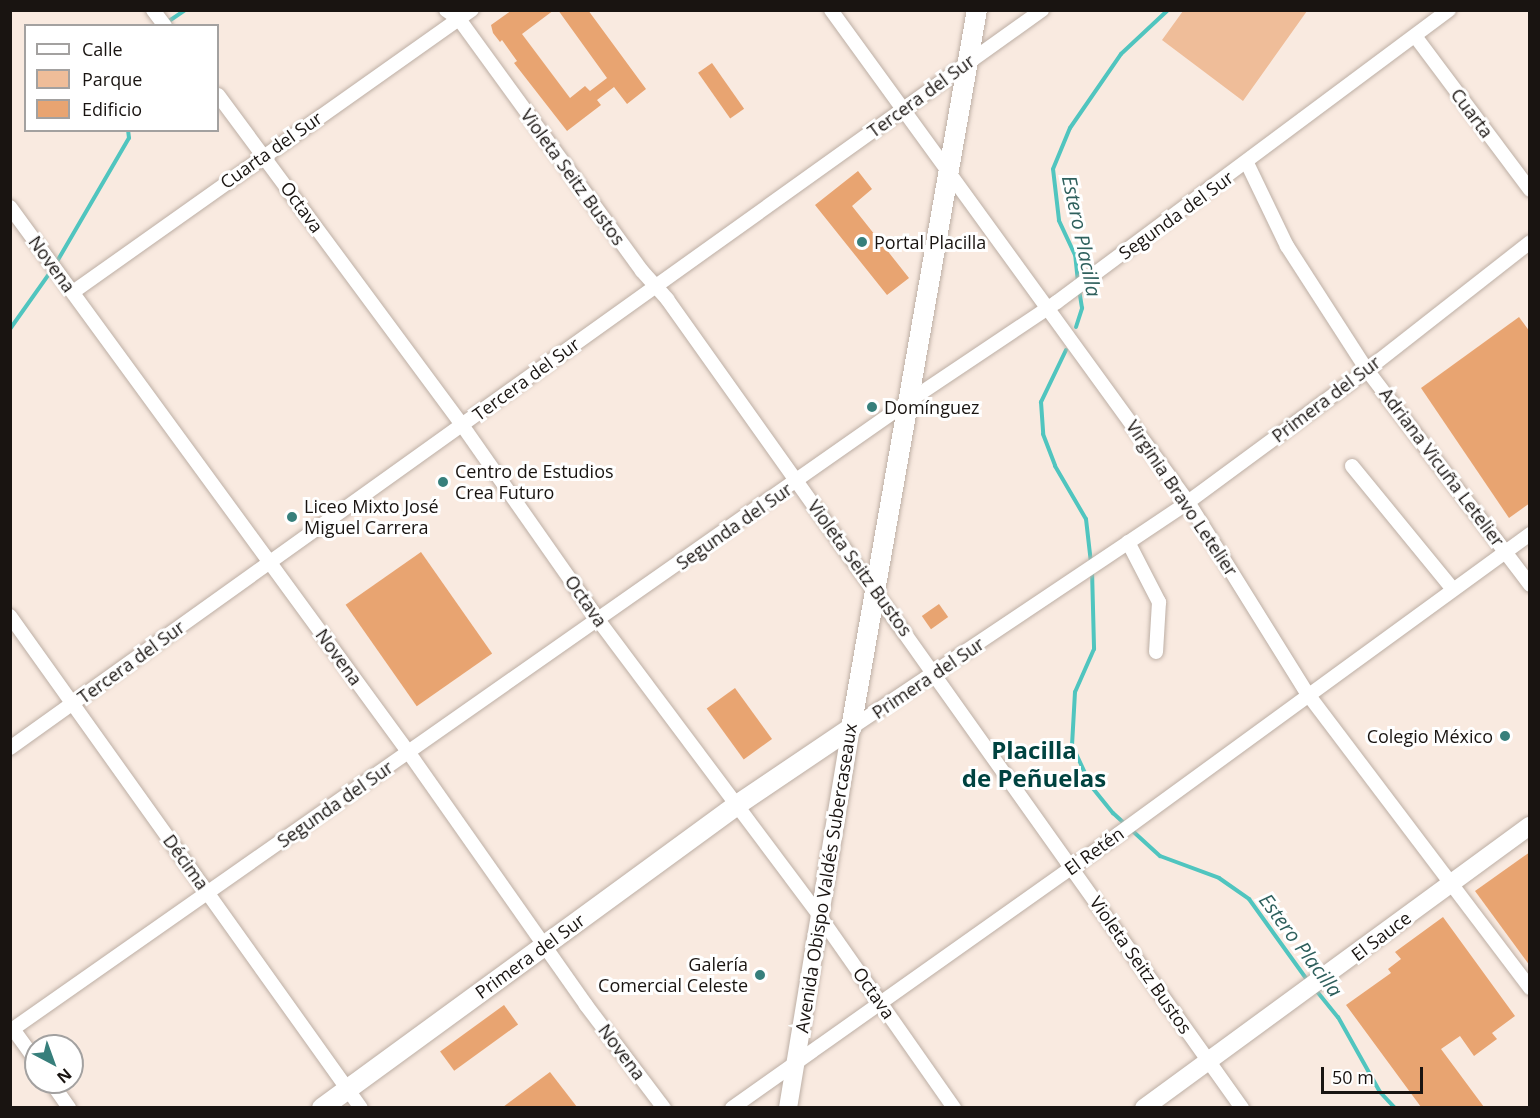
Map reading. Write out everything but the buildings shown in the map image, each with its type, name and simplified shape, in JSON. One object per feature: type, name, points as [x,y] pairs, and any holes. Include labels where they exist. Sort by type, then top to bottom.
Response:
[{"type":"main road","name":"Avenida Obispo Valdés Subercaseaux","points":[[851,728],[977,10]]},
{"type":"main road","name":"Primera del Sur","points":[[322,1107],[737,805],[851,728]]},
{"type":"street","name":"Violeta Seitz Bustos","points":[[446,10],[459,19],[798,481],[1242,1107]]},
{"type":"street","name":"Cuarta del Sur","points":[[73,292],[263,155],[472,10]]},
{"type":"street","name":"Virginia Bravo Letelier","points":[[831,10],[949,172],[1053,304],[1188,502],[1307,693],[1530,988]]},
{"type":"street","name":"Tercera del Sur","points":[[10,748],[1042,10]]},
{"type":"street","name":"Segunda del Sur","points":[[12,1030],[599,621],[909,401],[1053,304],[1247,163],[1449,10]]},
{"type":"street","name":"Cuarta","points":[[1415,36],[1530,190]]},
{"type":"street","name":"Octava","points":[[219,96],[462,424],[599,621],[821,918],[954,1107]]},
{"type":"street","name":"Adriana Vicuña Letelier","points":[[1247,163],[1287,246],[1367,370],[1530,585]]},
{"type":"street","name":"Novena","points":[[10,207],[409,753],[545,946],[664,1107]]},
{"type":"street","name":"Primera del Sur","points":[[851,728],[936,674],[1069,580],[1188,502],[1367,370],[1530,242]]},
{"type":"street","points":[[1352,466],[1452,588]]},
{"type":"street","name":"El Retén","points":[[732,1107],[1113,838],[1307,693],[1530,534]]},
{"type":"street","points":[[1128,542],[1159,602],[1156,652]]},
{"type":"street","name":"Décima","points":[[10,616],[361,1107]]},
{"type":"street","name":"Avenida Obispo Valdés Subercaseaux","points":[[788,1107],[851,728]]},
{"type":"street","name":"El Sauce","points":[[1144,1107],[1325,978],[1450,882],[1530,826]]},
{"type":"street","points":[[12,1030],[24,1045]]},
{"type":"street","points":[[60,1094],[69,1107]]},
{"type":"green space","points":[[1183,11],[1307,11],[1243,101],[1162,40]]},
{"type":"waterway","points":[[166,23],[185,10]]},
{"type":"waterway","name":"Estero Placilla","points":[[1078,282],[1075,255],[1059,220],[1053,169],[1070,128],[1121,54],[1168,10]]},
{"type":"waterway","points":[[55,265],[129,138],[128,132]]},
{"type":"waterway","points":[[10,329],[51,271]]},
{"type":"waterway","name":"Estero Placilla","points":[[1076,327],[1082,308],[1079,290]]},
{"type":"waterway","name":"Estero Placilla","points":[[1066,350],[1041,402],[1043,434],[1055,466],[1086,519],[1091,563]]},
{"type":"waterway","name":"Estero Placilla","points":[[1092,570],[1094,649],[1075,692],[1072,745],[1091,786],[1113,813],[1160,856],[1219,878],[1249,899],[1308,981]]},
{"type":"waterway","name":"Estero Placilla","points":[[1315,989],[1338,1017],[1380,1092],[1395,1108]]},
{"type":"place","name":"Portal Placilla","points":[[862,242]]},
{"type":"place","name":"Domínguez","points":[[872,407]]},
{"type":"place","name":"Centro de Estudios Crea Futuro","points":[[443,482]]},
{"type":"place","name":"Liceo Mixto José Miguel Carrera","points":[[292,517]]},
{"type":"place","name":"Colegio México","points":[[1505,736]]},
{"type":"place","name":"Galería Comercial Celeste","points":[[760,975]]},
{"type":"district","name":"Placilla de Peñuelas","points":[[1034,764]]}]
